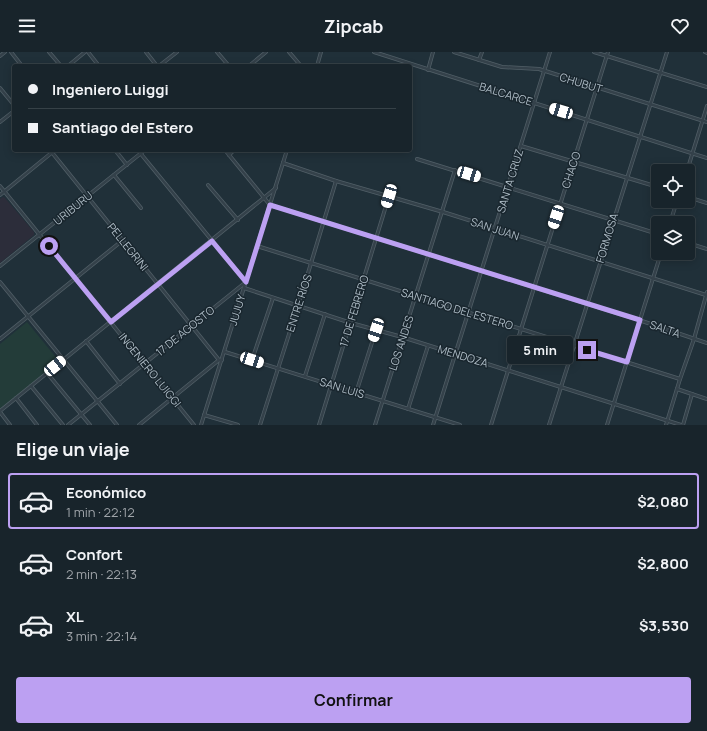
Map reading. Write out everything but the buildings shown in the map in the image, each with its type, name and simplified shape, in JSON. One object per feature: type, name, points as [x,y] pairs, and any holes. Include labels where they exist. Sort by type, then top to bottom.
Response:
[{"type":"street","points":[[0,56],[5,52]]},
{"type":"street","points":[[11,52],[20,64]]},
{"type":"street","points":[[49,52],[59,64]]},
{"type":"street","points":[[71,64],[86,52],[97,64]]},
{"type":"street","points":[[146,52],[156,64]]},
{"type":"street","points":[[161,64],[177,52]]},
{"type":"street","points":[[217,52],[227,64]]},
{"type":"street","points":[[251,64],[266,52]]},
{"type":"street","points":[[289,52],[299,64]]},
{"type":"street","points":[[318,64],[321,52]]},
{"type":"street","name":"BALCARCE","points":[[374,52],[410,64]]},
{"type":"street","points":[[428,70],[433,52]]},
{"type":"street","name":"CHUBUT","points":[[454,52],[502,66],[534,69],[707,122]]},
{"type":"street","points":[[478,60],[482,52]]},
{"type":"street","name":"SANTA CRUZ","points":[[433,425],[550,52]]},
{"type":"street","points":[[594,52],[707,87]]},
{"type":"street","name":"CHACO","points":[[491,425],[608,52]]},
{"type":"street","name":"FORMOSA","points":[[549,425],[667,52]]},
{"type":"street","name":"BALCARCE","points":[[412,65],[588,119],[707,158]]},
{"type":"street","points":[[0,88],[12,103]]},
{"type":"street","points":[[689,164],[707,106]]},
{"type":"street","points":[[0,122],[12,113]]},
{"type":"street","points":[[521,146],[651,186]]},
{"type":"street","points":[[0,195],[50,152]]},
{"type":"street","name":"PELLEGRINI","points":[[52,152],[221,360]]},
{"type":"street","points":[[117,152],[127,165]]},
{"type":"street","name":"URIBURU","points":[[0,266],[142,152]]},
{"type":"street","points":[[232,152],[229,154],[270,205]]},
{"type":"street","name":"JUJUY","points":[[201,425],[286,152]]},
{"type":"street","points":[[140,154],[246,282]]},
{"type":"street","points":[[417,159],[508,186],[651,232]]},
{"type":"street","name":"SAN JUAN","points":[[283,164],[443,212],[706,295]]},
{"type":"street","name":"LOS ANDES","points":[[375,425],[456,170]]},
{"type":"street","points":[[114,175],[141,208]]},
{"type":"street","name":"ENTRE RÍOS","points":[[260,425],[336,180]]},
{"type":"street","points":[[208,185],[238,220]]},
{"type":"street","name":"INGENIERO LUIGGI","points":[[0,186],[194,425]]},
{"type":"street","points":[[10,425],[0,412],[276,188]]},
{"type":"street","name":"17 DE FEBRERO","points":[[319,425],[389,196]]},
{"type":"street","points":[[695,199],[707,203]]},
{"type":"street","name":"SALTA","points":[[270,205],[640,320],[707,343]]},
{"type":"street","points":[[0,339],[123,240]]},
{"type":"street","points":[[695,245],[707,249]]},
{"type":"street","name":"SANTIAGO DEL ESTERO","points":[[257,246],[364,281],[469,312],[680,379]]},
{"type":"street","points":[[607,425],[659,260]]},
{"type":"street","points":[[0,282],[116,425]]},
{"type":"street","name":"17 DE AGOSTO","points":[[68,425],[246,282]]},
{"type":"street","name":"MENDOZA","points":[[244,288],[351,323],[402,337],[682,425]]},
{"type":"street","points":[[666,425],[694,339],[707,292]]},
{"type":"street","points":[[252,360],[273,298]]},
{"type":"street","points":[[305,376],[325,314]]},
{"type":"street","points":[[356,393],[376,330]]},
{"type":"street","points":[[86,342],[120,384]]},
{"type":"street","points":[[408,409],[428,346]]},
{"type":"street","name":"SAN LUIS","points":[[225,352],[460,425]]},
{"type":"street","points":[[139,425],[221,360]]},
{"type":"street","points":[[47,373],[90,425]]},
{"type":"street","points":[[32,386],[63,425]]},
{"type":"street","points":[[677,389],[707,399]]},
{"type":"street","points":[[682,425],[692,394]]},
{"type":"street","points":[[16,398],[37,425]]},
{"type":"street","points":[[204,415],[238,425]]},
{"type":"shaded area","points":[[3,197],[34,232],[34,235],[0,263],[0,199]]},
{"type":"green space","points":[[27,322],[59,361],[0,410],[0,344]]},
{"type":"route","points":[[49,246],[111,322],[212,241],[246,282],[270,205],[640,320],[627,362],[587,350]]}]
